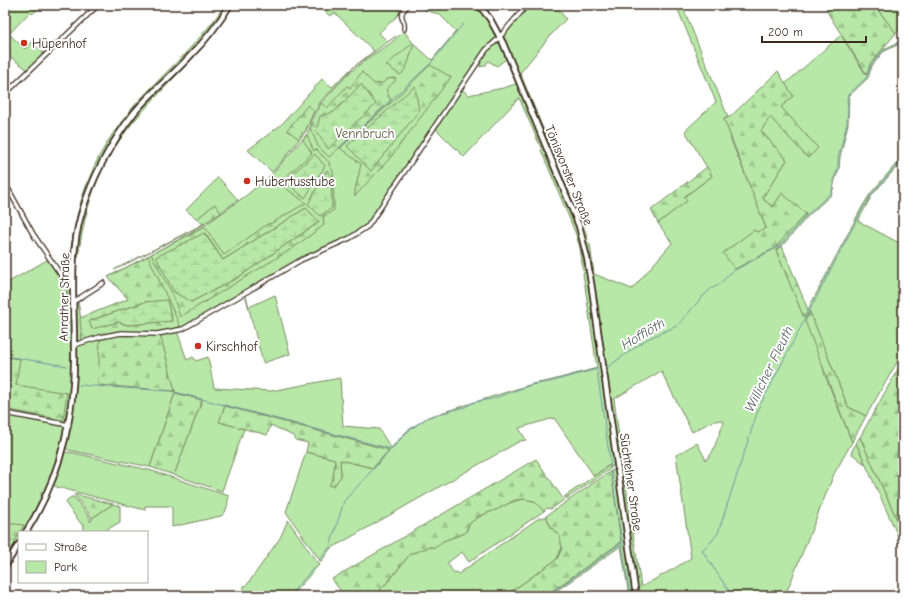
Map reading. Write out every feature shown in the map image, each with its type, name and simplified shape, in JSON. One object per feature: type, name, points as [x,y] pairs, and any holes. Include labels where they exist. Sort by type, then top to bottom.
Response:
[{"type":"main road","name":"Anrather Straße","points":[[27,531],[50,486],[63,450],[69,425],[73,400],[73,276],[75,249],[81,217],[90,189],[104,158],[118,135],[135,113],[211,33],[230,5]]},
{"type":"main road","name":"Tönisvorster Straße","points":[[479,5],[490,19],[500,36],[579,226],[587,258],[603,368]]},
{"type":"main road","name":"Süchtelner Straße","points":[[603,368],[636,596]]},
{"type":"main road","points":[[5,566],[18,546]]},
{"type":"street","points":[[5,94],[98,5]]},
{"type":"street","points":[[404,29],[401,16],[402,12],[408,5]]},
{"type":"street","points":[[74,345],[100,337],[121,333],[157,334],[183,329],[301,260],[350,238],[368,226],[486,50],[527,5]]},
{"type":"street","points":[[5,183],[33,234],[57,269],[62,275],[73,276]]},
{"type":"street","points":[[73,302],[103,283]]},
{"type":"street","points":[[5,413],[69,425]]},
{"type":"green space","points":[[5,5],[43,5],[32,14],[30,12],[9,34],[25,49],[32,42],[45,54],[28,70],[5,53]]},
{"type":"green space","points":[[225,5],[228,5],[206,37],[149,95],[111,142],[95,171],[83,203],[71,272],[68,275],[75,223],[90,176],[100,155],[128,113],[207,29]]},
{"type":"green space","points":[[232,5],[234,5],[211,38],[141,113],[115,146],[91,198],[81,237],[78,258],[76,255],[86,204],[104,161],[124,129],[198,51]]},
{"type":"green space","points":[[317,5],[395,5],[400,12],[397,17],[379,33],[388,42],[355,66],[320,102],[306,131],[272,172],[248,150],[282,124],[322,79],[332,87],[351,69],[374,51],[335,13],[330,16]]},
{"type":"green space","name":"Vennbruch","points":[[430,5],[477,5],[496,33],[495,39],[484,51],[368,225],[349,237],[333,244],[184,327],[156,332],[171,391],[175,392],[160,334],[177,331],[187,360],[193,357],[196,361],[208,357],[214,388],[271,391],[340,378],[343,426],[379,429],[391,448],[407,431],[428,417],[532,384],[597,368],[583,273],[588,271],[585,242],[590,244],[594,274],[632,289],[672,243],[658,223],[686,201],[684,197],[712,176],[685,131],[716,102],[676,5],[682,5],[728,117],[724,119],[732,137],[730,138],[766,228],[757,232],[735,269],[780,244],[782,194],[773,207],[764,200],[763,197],[787,160],[761,131],[770,116],[808,158],[817,148],[780,107],[792,96],[785,84],[841,35],[866,75],[870,64],[882,50],[903,40],[903,42],[883,52],[872,66],[868,78],[849,96],[848,124],[840,157],[839,169],[832,194],[808,216],[782,246],[776,250],[804,317],[862,207],[870,194],[903,156],[903,160],[872,195],[858,221],[903,245],[903,352],[866,416],[848,407],[810,313],[825,375],[852,442],[834,474],[785,596],[638,596],[623,491],[624,486],[626,485],[641,587],[691,558],[676,455],[697,443],[706,460],[712,453],[724,422],[720,420],[711,422],[692,432],[661,371],[614,399],[625,482],[621,480],[602,369],[614,461],[614,464],[610,469],[609,465],[594,476],[554,418],[519,428],[526,440],[520,441],[330,549],[321,562],[286,512],[306,452],[336,459],[333,479],[341,476],[340,460],[373,468],[389,450],[225,406],[220,422],[244,429],[222,491],[174,475],[202,400],[175,393],[150,467],[68,450],[65,448],[74,399],[76,350],[78,346],[83,344],[83,341],[79,341],[76,338],[76,305],[78,302],[81,319],[129,299],[108,277],[204,226],[248,194],[273,173],[307,134],[321,103],[346,76],[365,60],[391,43],[404,31],[413,43],[432,60],[456,31],[439,14],[425,10]]},
{"type":"green space","points":[[529,5],[555,5],[566,19],[520,73],[518,72],[502,36]]},
{"type":"green space","points":[[825,5],[874,5],[896,33],[870,64],[867,75],[829,15]]},
{"type":"green space","points":[[874,5],[903,5],[903,22],[896,33]]},
{"type":"green space","points":[[499,41],[501,42],[543,144],[541,148],[519,98],[464,157],[436,129],[462,89],[468,95],[516,84],[506,59],[497,66],[488,61],[486,65],[480,67],[486,52]]},
{"type":"green space","points":[[413,43],[414,44],[407,65],[400,75],[386,65]]},
{"type":"green space","name":"Vennbruch","points":[[430,65],[451,77],[390,158],[355,196],[361,164],[340,148],[392,102]]},
{"type":"green space","points":[[778,71],[793,96],[781,107],[818,148],[808,158],[770,117],[761,131],[787,160],[763,197],[764,200],[773,207],[782,193],[806,214],[775,248],[735,269],[723,253],[754,230],[757,232],[766,228],[724,119],[730,117]]},
{"type":"green space","points":[[362,72],[374,84],[383,83],[387,79],[396,79],[386,90],[391,101],[329,157],[318,146],[310,128],[321,103],[327,108],[347,86],[350,88]]},
{"type":"green space","points":[[521,75],[588,240],[584,236],[575,210],[520,77]]},
{"type":"green space","points":[[361,84],[376,104],[328,149],[316,131],[320,116],[334,112]]},
{"type":"green space","name":"Vennbruch","points":[[415,86],[419,111],[371,171],[347,146]]},
{"type":"green space","points":[[308,105],[314,111],[305,132],[299,139],[287,130]]},
{"type":"green space","points":[[307,135],[314,151],[316,149],[330,163],[329,165],[333,171],[334,210],[323,217],[324,225],[293,248],[180,317],[173,295],[151,254],[205,227],[224,255],[269,223],[270,224],[306,203],[279,183],[312,153],[303,140]],"holes":[[[306,208],[319,222],[237,278],[191,302],[205,233],[223,260]]]},
{"type":"green space","points":[[545,149],[578,228],[587,269],[583,271],[580,248],[575,232],[541,150]]},
{"type":"green space","points":[[315,154],[325,166],[305,198],[284,181]]},
{"type":"green space","points":[[707,167],[712,176],[684,197],[687,201],[658,223],[651,210]]},
{"type":"green space","points":[[327,170],[331,175],[332,208],[320,216],[308,204]]},
{"type":"green space","points":[[218,177],[238,200],[203,225],[114,270],[203,224],[215,204],[197,219],[186,210]]},
{"type":"green space","points":[[215,204],[221,213],[203,224],[197,219]]},
{"type":"green space","points":[[306,208],[319,222],[237,278],[191,302],[174,292],[156,257],[204,233],[223,260]]},
{"type":"green space","points":[[782,246],[808,310],[804,318],[776,250]]},
{"type":"green space","points":[[148,256],[181,328],[156,333],[121,332],[82,341],[80,318],[128,299],[108,277]],"holes":[[[167,301],[172,321],[128,325],[118,322],[89,321],[145,302]]]},
{"type":"green space","points":[[47,260],[66,286],[67,300],[67,278],[71,282],[72,368],[68,421],[61,422],[65,424],[66,427],[60,454],[46,491],[41,492],[43,498],[25,531],[18,531],[18,542],[5,561],[5,282],[7,283]]},
{"type":"green space","points":[[248,293],[246,296],[249,307],[275,295],[290,354],[263,363],[245,294]]},
{"type":"green space","points":[[167,300],[172,321],[128,325],[118,322],[92,329],[89,321],[145,302]]},
{"type":"green space","points":[[810,312],[848,407],[866,416],[852,442],[805,321]]},
{"type":"green space","points":[[121,334],[160,334],[175,391],[98,385],[100,338]]},
{"type":"green space","points":[[5,357],[20,359],[16,385],[67,393],[63,420],[5,409]]},
{"type":"green space","points":[[903,360],[903,533],[860,437]]},
{"type":"green space","points":[[175,393],[202,400],[174,475],[150,467]]},
{"type":"green space","points":[[225,406],[389,450],[373,468],[340,460],[341,476],[334,486],[329,485],[333,479],[335,459],[306,452],[308,443],[295,440],[295,437],[271,425],[267,435],[219,422]]},
{"type":"green space","points":[[860,437],[903,533],[903,547],[856,443]]},
{"type":"green space","points":[[856,443],[866,465],[851,453]]},
{"type":"green space","points":[[64,452],[149,470],[229,496],[226,510],[221,516],[172,527],[172,506],[145,506],[145,510],[57,487],[53,485]]},
{"type":"green space","points":[[536,459],[564,500],[551,509],[547,508],[544,511],[534,501],[523,499],[515,500],[498,509],[479,516],[469,524],[465,533],[443,541],[436,547],[429,547],[410,554],[388,582],[381,588],[378,596],[344,596],[332,579]]},
{"type":"green space","points":[[610,465],[610,469],[566,499],[564,497]]},
{"type":"green space","points":[[613,470],[616,472],[634,596],[629,596],[621,546],[549,596],[545,596],[621,542],[611,471]]},
{"type":"green space","points":[[611,471],[621,542],[545,596],[505,596],[557,559],[562,548],[560,537],[551,527],[546,516]]},
{"type":"green space","points":[[74,494],[113,504],[92,518]]},
{"type":"green space","points":[[74,497],[90,518],[90,522],[92,518],[113,504],[120,506],[120,522],[105,531],[83,531],[85,530],[83,527],[85,525],[82,525],[66,504],[67,500]]},
{"type":"green space","points":[[523,499],[534,501],[544,511],[469,562],[462,552],[447,563],[454,573],[456,572],[458,574],[539,518],[546,516],[551,527],[560,537],[562,548],[557,559],[505,596],[378,596],[381,588],[388,582],[410,554],[429,547],[436,547],[443,541],[465,533],[469,524],[479,517]]},
{"type":"green space","points":[[288,520],[319,565],[291,596],[243,596],[244,586],[247,585],[280,538]]},
{"type":"green space","points":[[5,523],[24,525],[21,531],[18,531],[18,536],[15,541],[5,540]]},
{"type":"waterway","points":[[339,148],[430,64],[463,24]]},
{"type":"waterway","name":"Hofflöth","points":[[604,367],[609,366],[647,339],[677,326],[704,295],[712,288],[717,286],[733,271],[780,246],[806,216],[832,192],[833,180],[838,168],[838,158],[847,124],[848,95],[866,78],[871,65],[882,52],[903,41]]},
{"type":"waterway","name":"Willicher Fleuth","points":[[732,596],[702,550],[718,533],[759,407],[863,208],[871,195],[903,158]]},
{"type":"waterway","points":[[5,356],[67,366]]},
{"type":"waterway","name":"Hofflöth","points":[[319,561],[330,547],[344,501],[407,432],[428,417],[465,407],[474,402],[492,399],[531,385],[549,382],[601,368]]},
{"type":"waterway","points":[[597,371],[611,467]]},
{"type":"waterway","points":[[79,385],[170,391]]},
{"type":"waterway","points":[[175,392],[391,449]]},
{"type":"waterway","points":[[611,471],[630,596]]},
{"type":"waterway","points":[[547,596],[622,543]]},
{"type":"waterway","name":"Hofflöth","points":[[289,596],[317,564]]},
{"type":"place","name":"Hüpenhof","points":[[24,43]]},
{"type":"place","name":"Hubertusstube","points":[[247,181]]},
{"type":"place","name":"Kirschhof","points":[[198,346]]}]
